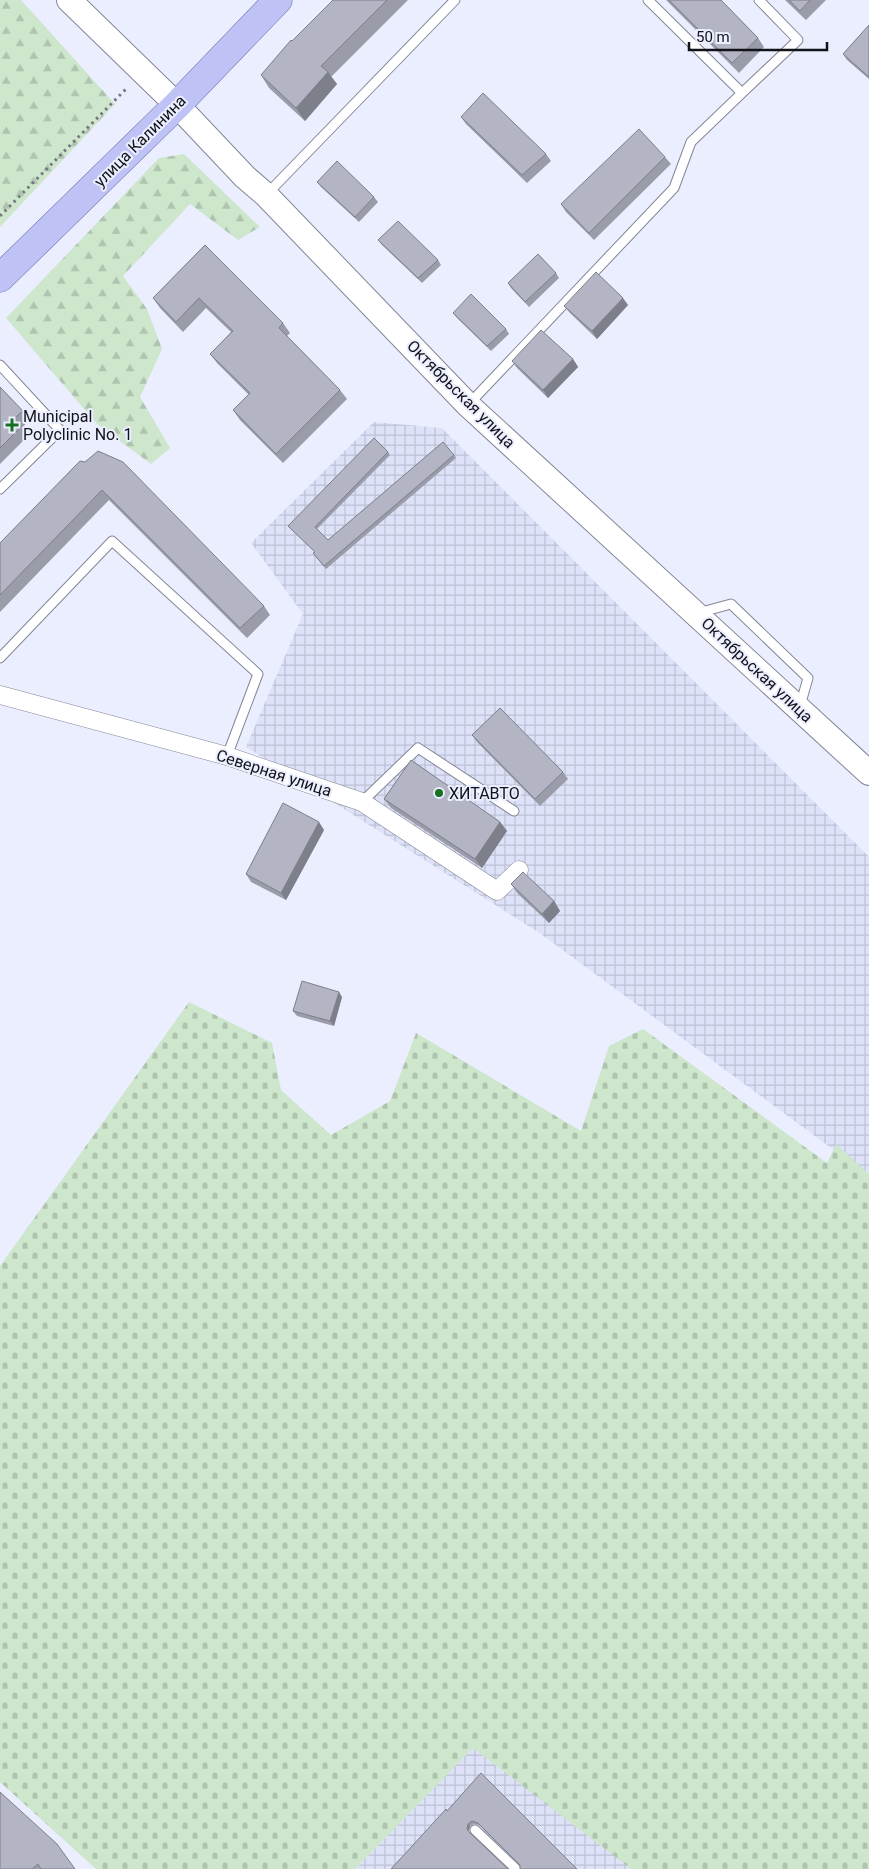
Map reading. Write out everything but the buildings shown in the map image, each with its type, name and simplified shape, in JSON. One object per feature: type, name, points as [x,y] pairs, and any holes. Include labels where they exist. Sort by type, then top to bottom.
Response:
[{"type":"main road","name":"улица Калинина","points":[[0,278],[177,105],[278,0]]},
{"type":"main road","name":"Октябрьская улица","points":[[77,5],[177,105],[245,177],[266,195],[468,405],[869,772]]},
{"type":"street","name":"Северная улица","points":[[0,695],[227,756],[362,802],[496,891],[519,870]]},
{"type":"lane","points":[[266,195],[455,0]]},
{"type":"lane","points":[[648,0],[742,93]]},
{"type":"lane","points":[[468,405],[674,188],[691,142],[798,40],[759,0]]},
{"type":"lane","points":[[0,365],[60,430],[0,489]]},
{"type":"lane","points":[[0,658],[112,541],[258,674],[227,756]]},
{"type":"lane","points":[[362,802],[418,748],[514,811]]},
{"type":"lane","points":[[475,1830],[516,1869]]},
{"type":"path","points":[[0,216],[143,72]]},
{"type":"shaded area","points":[[374,422],[442,428],[869,857],[869,1176],[541,934],[246,747],[303,614],[251,543]]},
{"type":"shaded area","points":[[473,1747],[637,1869],[355,1869]]},
{"type":"green space","points":[[0,0],[21,0],[115,104],[0,227]]},
{"type":"green space","points":[[184,154],[260,227],[238,240],[190,204],[123,276],[147,309],[162,349],[140,397],[170,448],[151,464],[97,424],[6,318],[159,158]]},
{"type":"green space","points":[[189,1002],[272,1043],[281,1090],[331,1135],[390,1101],[416,1033],[581,1131],[609,1046],[643,1029],[827,1163],[836,1144],[869,1174],[869,1869],[631,1869],[473,1748],[355,1869],[96,1869],[0,1782],[0,1266]]},
{"type":"place","name":"Municipal Polyclinic No. 1","points":[[12,425]]},
{"type":"place","name":"ХИТАВТО","points":[[439,793]]}]
